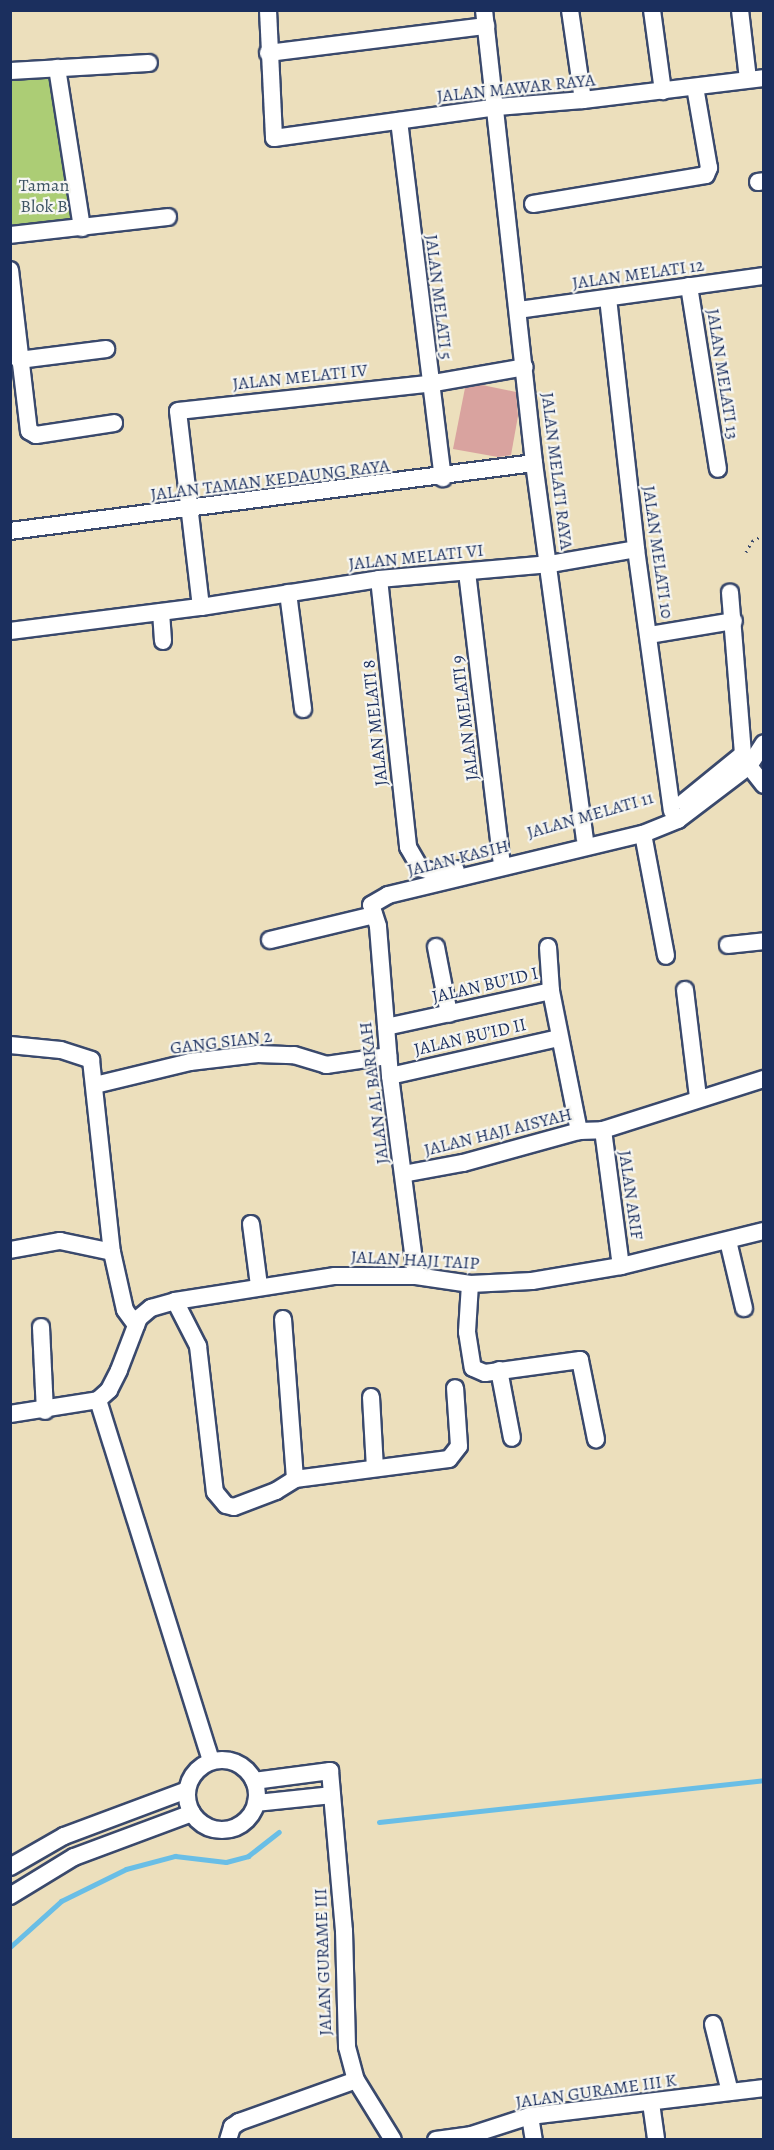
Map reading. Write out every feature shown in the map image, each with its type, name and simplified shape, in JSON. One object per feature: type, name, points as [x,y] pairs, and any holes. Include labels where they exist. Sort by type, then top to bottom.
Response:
[{"type":"street","points":[[268,10],[268,53],[485,18]]},
{"type":"street","points":[[570,10],[582,100]]},
{"type":"street","points":[[652,10],[663,91]]},
{"type":"street","points":[[740,10],[756,78]]},
{"type":"street","name":"JALAN MELATI RAYA","points":[[485,18],[497,107],[534,464],[550,564],[585,839]]},
{"type":"street","name":"JALAN MAWAR RAYA","points":[[268,53],[274,138],[497,107],[663,91],[756,78]]},
{"type":"street","points":[[10,71],[148,63]]},
{"type":"street","points":[[57,68],[82,228]]},
{"type":"street","points":[[533,204],[706,175],[709,168],[695,87]]},
{"type":"street","name":"JALAN MELATI 5","points":[[399,121],[443,478]]},
{"type":"street","points":[[10,235],[168,217]]},
{"type":"street","points":[[10,270],[19,360],[31,435],[114,423]]},
{"type":"street","name":"JALAN MELATI 12","points":[[518,310],[764,276]]},
{"type":"street","name":"JALAN MELATI 13","points":[[689,286],[718,469]]},
{"type":"street","name":"JALAN MELATI 10","points":[[608,298],[636,549],[672,811]]},
{"type":"street","points":[[19,360],[106,349]]},
{"type":"street","name":"JALAN MELATI IV","points":[[188,511],[178,411],[430,384],[525,367]]},
{"type":"street","name":"JALAN TAMAN KEDAUNG RAYA","points":[[10,531],[188,511],[534,464]]},
{"type":"street","points":[[188,511],[201,607]]},
{"type":"street","name":"JALAN MELATI VI","points":[[10,631],[201,607],[379,579],[550,564],[636,549]]},
{"type":"street","name":"JALAN MELATI 9","points":[[467,572],[501,859]]},
{"type":"street","name":"JALAN MELATI 8","points":[[379,579],[408,847],[414,863]]},
{"type":"street","name":"JALAN MELATI 11","points":[[414,863],[437,873],[585,839],[672,811],[743,754],[730,593]]},
{"type":"street","points":[[288,594],[303,709]]},
{"type":"street","points":[[161,612],[163,641]]},
{"type":"street","points":[[649,635],[734,621]]},
{"type":"street","name":"JALAN KASIH","points":[[270,940],[373,910],[388,895],[643,834],[678,820],[749,766],[764,743]]},
{"type":"street","points":[[749,766],[764,785]]},
{"type":"street","points":[[643,834],[666,956]]},
{"type":"street","name":"JALAN AL BARKAH","points":[[373,910],[390,1076],[416,1276]]},
{"type":"street","points":[[728,945],[764,941]]},
{"type":"street","points":[[436,947],[449,1014]]},
{"type":"street","name":"JALAN BU’ID I","points":[[386,1027],[551,992],[548,947]]},
{"type":"street","points":[[685,990],[698,1097]]},
{"type":"street","points":[[551,992],[579,1131]]},
{"type":"street","name":"JALAN BU’ID II","points":[[390,1076],[559,1038]]},
{"type":"street","points":[[10,1045],[86,1056],[94,1067],[112,1252],[125,1310],[136,1324],[119,1370],[109,1390],[98,1400],[45,1411],[10,1414]]},
{"type":"street","name":"GANG SIAN 2","points":[[95,1085],[190,1062],[258,1054],[294,1055],[326,1065],[388,1056]]},
{"type":"street","name":"JALAN HAJI AISYAH","points":[[403,1174],[463,1163],[579,1131],[603,1130],[698,1097],[764,1079]]},
{"type":"street","name":"JALAN ARIF","points":[[603,1130],[621,1266]]},
{"type":"street","points":[[251,1224],[259,1286]]},
{"type":"street","name":"JALAN HAJI TAIP","points":[[136,1324],[151,1308],[175,1301],[259,1286],[335,1276],[416,1276],[470,1284],[532,1281],[621,1266],[764,1231]]},
{"type":"street","points":[[10,1250],[60,1241],[112,1252]]},
{"type":"street","points":[[728,1241],[744,1308]]},
{"type":"street","points":[[470,1284],[467,1332],[471,1365],[480,1373],[580,1360],[596,1439]]},
{"type":"street","points":[[175,1301],[198,1346],[213,1479],[220,1499],[234,1507],[276,1491],[296,1479],[444,1461],[454,1456],[459,1446],[455,1388]]},
{"type":"street","points":[[283,1319],[296,1479]]},
{"type":"street","points":[[41,1327],[45,1411]]},
{"type":"street","points":[[499,1370],[512,1438]]},
{"type":"street","points":[[371,1397],[375,1468]]},
{"type":"street","points":[[98,1400],[211,1761]]},
{"type":"street","points":[[221,1759],[241,1765],[254,1781],[256,1803],[251,1815],[233,1829],[210,1828],[192,1813],[187,1790],[195,1772],[211,1761],[221,1759]]},
{"type":"street","name":"JALAN GURAME III","points":[[254,1781],[330,1771],[344,1931],[343,2015],[356,2080],[393,2139]]},
{"type":"street","points":[[10,1867],[100,1821],[187,1790]]},
{"type":"street","points":[[256,1803],[332,1795]]},
{"type":"street","points":[[10,1896],[74,1857],[192,1813]]},
{"type":"street","points":[[712,2024],[730,2092]]},
{"type":"street","points":[[228,2139],[232,2127],[238,2122],[356,2080]]},
{"type":"street","name":"JALAN GURAME III K","points":[[436,2139],[471,2135],[530,2116],[764,2088]]},
{"type":"street","points":[[651,2103],[656,2139]]},
{"type":"street","points":[[530,2116],[534,2139]]},
{"type":"path","points":[[746,552],[764,535]]},
{"type":"green space","name":"Taman Blok B","points":[[57,68],[82,228],[11,235],[11,71]]},
{"type":"building","points":[[482,385],[516,392],[518,416],[511,455],[498,457],[453,449],[465,388]]},
{"type":"waterway","points":[[379,1822],[764,1780]]},
{"type":"waterway","points":[[10,1947],[61,1901],[126,1869],[175,1856],[226,1862],[248,1856],[279,1832]]}]
